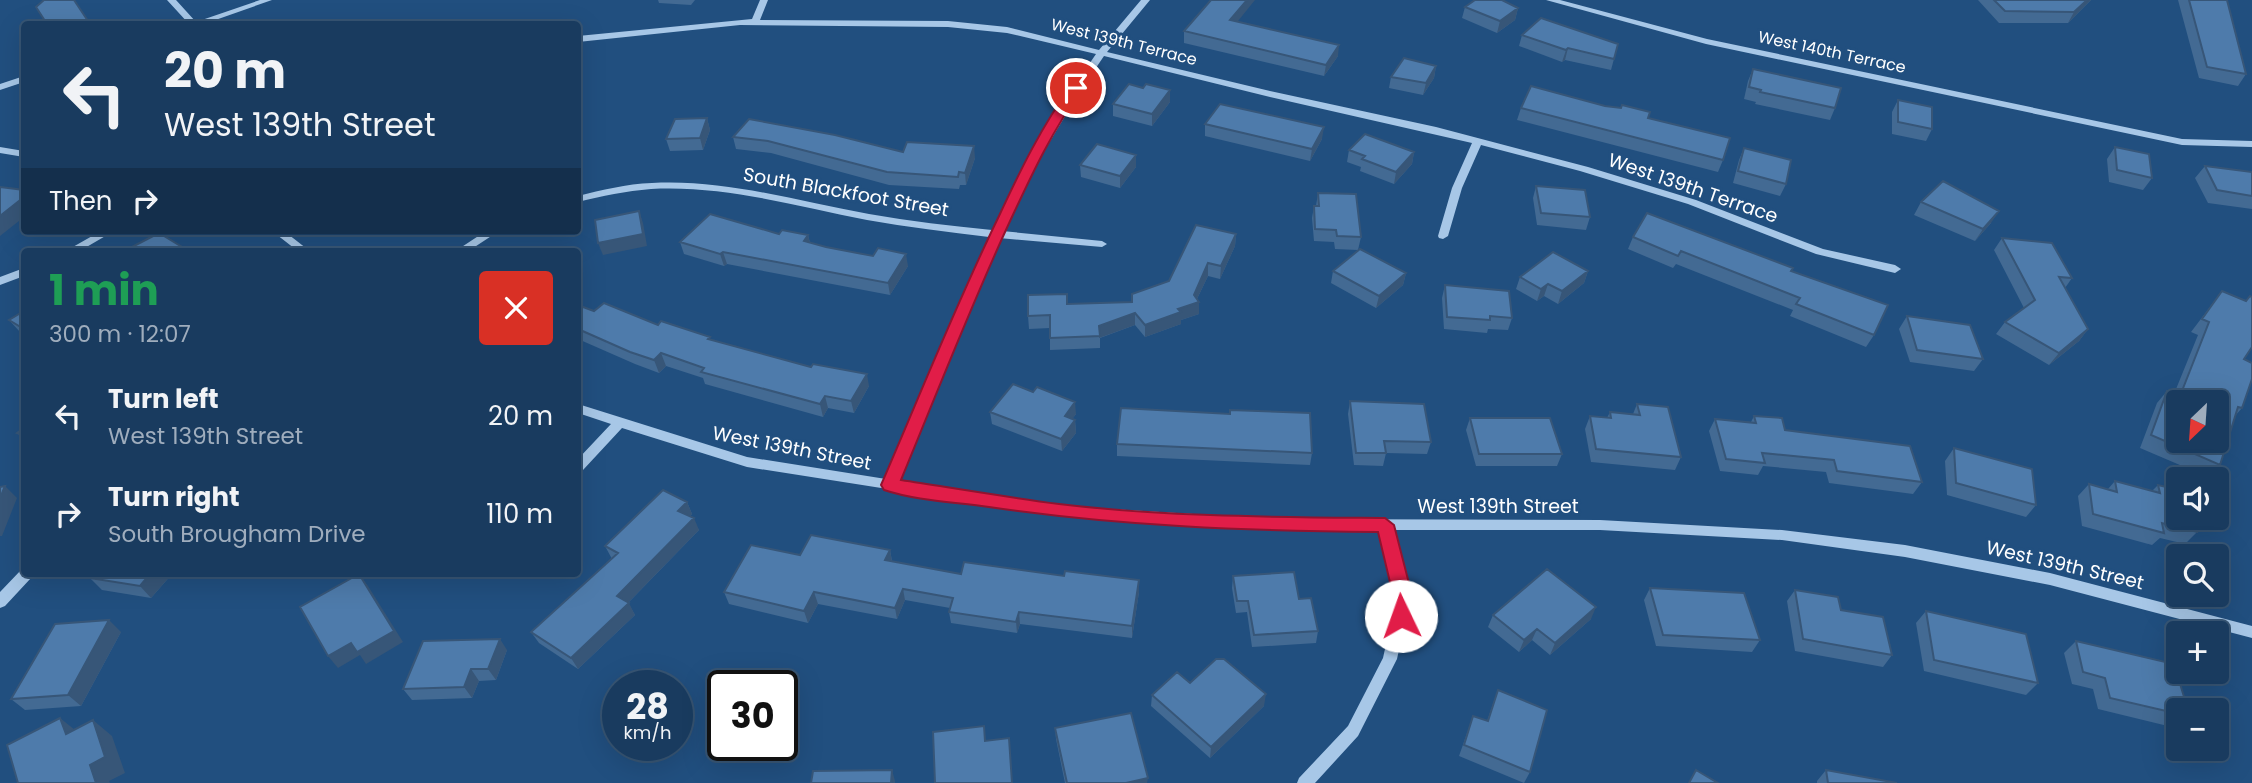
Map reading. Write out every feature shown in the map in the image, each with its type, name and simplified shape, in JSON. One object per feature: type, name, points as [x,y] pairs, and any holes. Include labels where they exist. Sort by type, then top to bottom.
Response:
[{"type":"street","points":[[171,0],[192,21]]},
{"type":"street","points":[[204,21],[268,0]]},
{"type":"street","points":[[755,22],[764,0]]},
{"type":"street","points":[[890,485],[996,235],[1063,106],[1146,0]]},
{"type":"street","name":"West 140th Terrace","points":[[1550,0],[1706,41],[2182,142],[2252,144]]},
{"type":"street","name":"West 139th Terrace","points":[[581,39],[695,24],[755,22],[972,26],[1030,35],[1478,141],[1648,187],[1820,252],[1895,269]]},
{"type":"street","points":[[0,88],[21,80]]},
{"type":"street","points":[[1443,236],[1447,213],[1478,141]]},
{"type":"street","points":[[0,150],[21,154]]},
{"type":"street","name":"South Blackfoot Street","points":[[581,198],[628,187],[695,184],[729,188],[871,217],[996,235],[1102,244]]},
{"type":"street","points":[[77,248],[101,235]]},
{"type":"street","points":[[283,235],[300,248]]},
{"type":"street","points":[[466,248],[487,235]]},
{"type":"street","points":[[0,281],[21,273]]},
{"type":"street","name":"West 139th Street","points":[[581,411],[747,462],[1060,511],[1278,524],[1626,525],[1783,535],[1905,551],[2050,579],[2252,632]]},
{"type":"street","points":[[581,464],[618,424]]},
{"type":"street","points":[[1305,783],[1353,731],[1390,659],[1404,599],[1385,525]]},
{"type":"street","points":[[0,602],[23,577]]},
{"type":"building","points":[[44,0],[74,0],[88,21],[45,21],[36,7]]},
{"type":"building","points":[[1211,0],[1247,0],[1230,20],[1339,45],[1326,65],[1184,31]]},
{"type":"building","points":[[1475,0],[1502,0],[1518,8],[1500,21],[1465,7]]},
{"type":"building","points":[[1994,0],[2087,0],[2074,12],[2005,11]]},
{"type":"building","points":[[2189,0],[2227,0],[2246,74],[2207,67]]},
{"type":"building","points":[[1541,18],[1618,44],[1614,59],[1568,48],[1566,50],[1522,35]]},
{"type":"building","points":[[1404,58],[1436,66],[1426,83],[1391,77]]},
{"type":"building","points":[[1753,69],[1841,88],[1835,108],[1760,92],[1761,90],[1749,87]]},
{"type":"building","points":[[1129,84],[1143,88],[1146,84],[1170,90],[1152,114],[1113,104]]},
{"type":"building","points":[[1531,86],[1605,106],[1621,108],[1622,105],[1650,112],[1648,118],[1730,138],[1723,160],[1521,108]]},
{"type":"building","points":[[1898,100],[1932,107],[1932,129],[1898,122]]},
{"type":"building","points":[[1220,104],[1324,127],[1312,149],[1205,124]]},
{"type":"building","points":[[707,118],[700,138],[666,139],[675,119]]},
{"type":"building","points":[[749,119],[835,135],[903,152],[907,142],[974,146],[965,173],[959,172],[958,177],[887,172],[768,141],[733,137]]},
{"type":"building","points":[[1365,134],[1414,152],[1396,172],[1362,159],[1365,156],[1349,150]]},
{"type":"building","points":[[1097,144],[1136,155],[1120,176],[1080,165]]},
{"type":"building","points":[[2115,147],[2149,154],[2152,178],[2117,170]]},
{"type":"building","points":[[1744,148],[1791,160],[1786,184],[1738,171]]},
{"type":"building","points":[[2205,166],[2252,172],[2252,196],[2217,190]]},
{"type":"building","points":[[1943,181],[1999,211],[1983,229],[1921,202]]},
{"type":"building","points":[[1536,186],[1585,190],[1590,217],[1541,213]]},
{"type":"building","points":[[0,187],[21,190],[21,199],[0,216]]},
{"type":"building","points":[[1318,193],[1356,194],[1361,237],[1337,236],[1336,230],[1315,229],[1314,206],[1319,206]]},
{"type":"building","points":[[639,211],[643,234],[598,243],[595,220]]},
{"type":"building","points":[[1647,213],[1793,268],[1791,271],[1888,305],[1874,335],[1796,304],[1800,298],[1681,251],[1678,256],[1633,237]]},
{"type":"building","points":[[710,214],[779,234],[782,230],[808,235],[804,241],[826,247],[873,256],[878,248],[906,254],[888,283],[723,252],[720,254],[680,242]]},
{"type":"building","points":[[1196,225],[1236,234],[1221,266],[1208,263],[1194,295],[1199,302],[1178,309],[1181,312],[1145,325],[1135,313],[1099,326],[1100,336],[1050,338],[1050,315],[1028,316],[1028,295],[1067,294],[1067,304],[1132,302],[1132,294],[1169,281]]},
{"type":"building","points":[[155,235],[162,235],[182,247],[180,248],[130,248]]},
{"type":"building","points":[[2002,238],[2052,243],[2072,278],[2059,277],[2088,329],[2059,353],[2005,322],[2035,300]]},
{"type":"building","points":[[1360,249],[1406,273],[1379,296],[1333,271]]},
{"type":"building","points":[[1553,252],[1588,271],[1562,291],[1548,284],[1541,289],[1520,277]]},
{"type":"building","points":[[1445,285],[1509,291],[1512,318],[1490,316],[1490,320],[1447,317]]},
{"type":"building","points":[[2222,291],[2246,301],[2252,297],[2252,347],[2244,359],[2252,363],[2252,379],[2242,408],[2238,407],[2230,433],[2230,390],[2182,390],[2209,322],[2202,319]]},
{"type":"building","points":[[604,303],[658,325],[661,321],[710,337],[708,339],[811,367],[813,364],[867,374],[851,401],[825,396],[820,404],[701,372],[704,368],[661,353],[654,360],[630,352],[581,330],[581,309],[583,307],[594,311]]},
{"type":"building","points":[[21,313],[21,327],[9,320]]},
{"type":"building","points":[[1907,316],[1970,325],[1983,359],[1917,350]]},
{"type":"building","points":[[1013,384],[1033,392],[1037,387],[1075,402],[1065,416],[1075,420],[1061,439],[990,412]]},
{"type":"building","points":[[2166,394],[2166,442],[2151,435]]},
{"type":"building","points":[[1350,401],[1424,404],[1431,442],[1384,441],[1386,453],[1356,453]]},
{"type":"building","points":[[1637,404],[1668,407],[1681,457],[1596,449],[1590,416],[1611,418],[1610,412],[1640,415]]},
{"type":"building","points":[[1121,408],[1230,414],[1230,410],[1310,413],[1312,453],[1117,444]]},
{"type":"building","points":[[1754,416],[1782,418],[1785,430],[1910,446],[1922,482],[1837,471],[1834,460],[1762,453],[1765,463],[1726,459],[1715,419],[1756,423]]},
{"type":"building","points":[[1470,418],[1550,418],[1562,454],[1479,454]]},
{"type":"building","points":[[1954,448],[2032,469],[2036,505],[1956,483]]},
{"type":"building","points":[[2192,453],[2224,453],[2220,465]]},
{"type":"building","points":[[2115,481],[2160,493],[2158,485],[2166,487],[2166,524],[2162,523],[2164,533],[2093,514],[2089,484],[2117,492]]},
{"type":"building","points":[[663,490],[687,502],[678,511],[694,518],[617,596],[629,603],[571,658],[531,632],[618,553],[605,546]]},
{"type":"building","points":[[811,535],[890,550],[885,560],[961,574],[964,562],[1064,576],[1065,571],[1139,580],[1132,626],[1019,612],[1016,622],[949,612],[953,598],[903,589],[895,608],[814,592],[804,611],[724,592],[751,545],[800,555]]},
{"type":"building","points":[[1547,569],[1596,607],[1555,643],[1537,629],[1524,640],[1493,615]]},
{"type":"building","points":[[1294,572],[1299,599],[1311,598],[1318,631],[1254,635],[1248,601],[1237,601],[1233,576]]},
{"type":"building","points":[[91,577],[148,577],[140,586]]},
{"type":"building","points":[[354,577],[361,577],[394,631],[357,652],[351,643],[328,656],[300,607]]},
{"type":"building","points":[[1650,588],[1744,593],[1760,640],[1663,635]]},
{"type":"building","points":[[1795,590],[1838,597],[1841,610],[1883,617],[1892,655],[1803,639]]},
{"type":"building","points":[[1926,611],[2026,634],[2038,683],[1934,660]]},
{"type":"building","points":[[109,620],[68,695],[11,699],[55,624]]},
{"type":"building","points":[[500,639],[488,669],[471,669],[464,687],[403,689],[423,641]]},
{"type":"building","points":[[2076,641],[2166,662],[2166,684],[2180,684],[2184,698],[2166,698],[2166,711],[2110,698],[2105,678],[2083,672]]},
{"type":"building","points":[[1216,659],[1224,659],[1266,694],[1211,747],[1152,695],[1177,672],[1190,683]]},
{"type":"building","points":[[1498,690],[1547,710],[1530,772],[1464,745],[1473,716],[1488,721]]},
{"type":"building","points":[[1131,713],[1148,778],[1126,783],[1067,783],[1055,728]]},
{"type":"building","points":[[60,718],[66,734],[93,720],[105,757],[90,765],[96,783],[18,783],[7,745]]},
{"type":"building","points":[[984,726],[985,741],[1009,738],[1012,783],[935,783],[933,732]]},
{"type":"building","points":[[892,770],[891,783],[811,783],[813,771]]},
{"type":"building","points":[[1696,770],[1718,783],[1689,783]]},
{"type":"building","points":[[1826,770],[1897,783],[1828,783]]},
{"type":"route","points":[[1076,88],[1026,172],[984,260],[890,485],[1060,511],[1132,517],[1278,524],[1385,525],[1404,599],[1401,616]]}]
